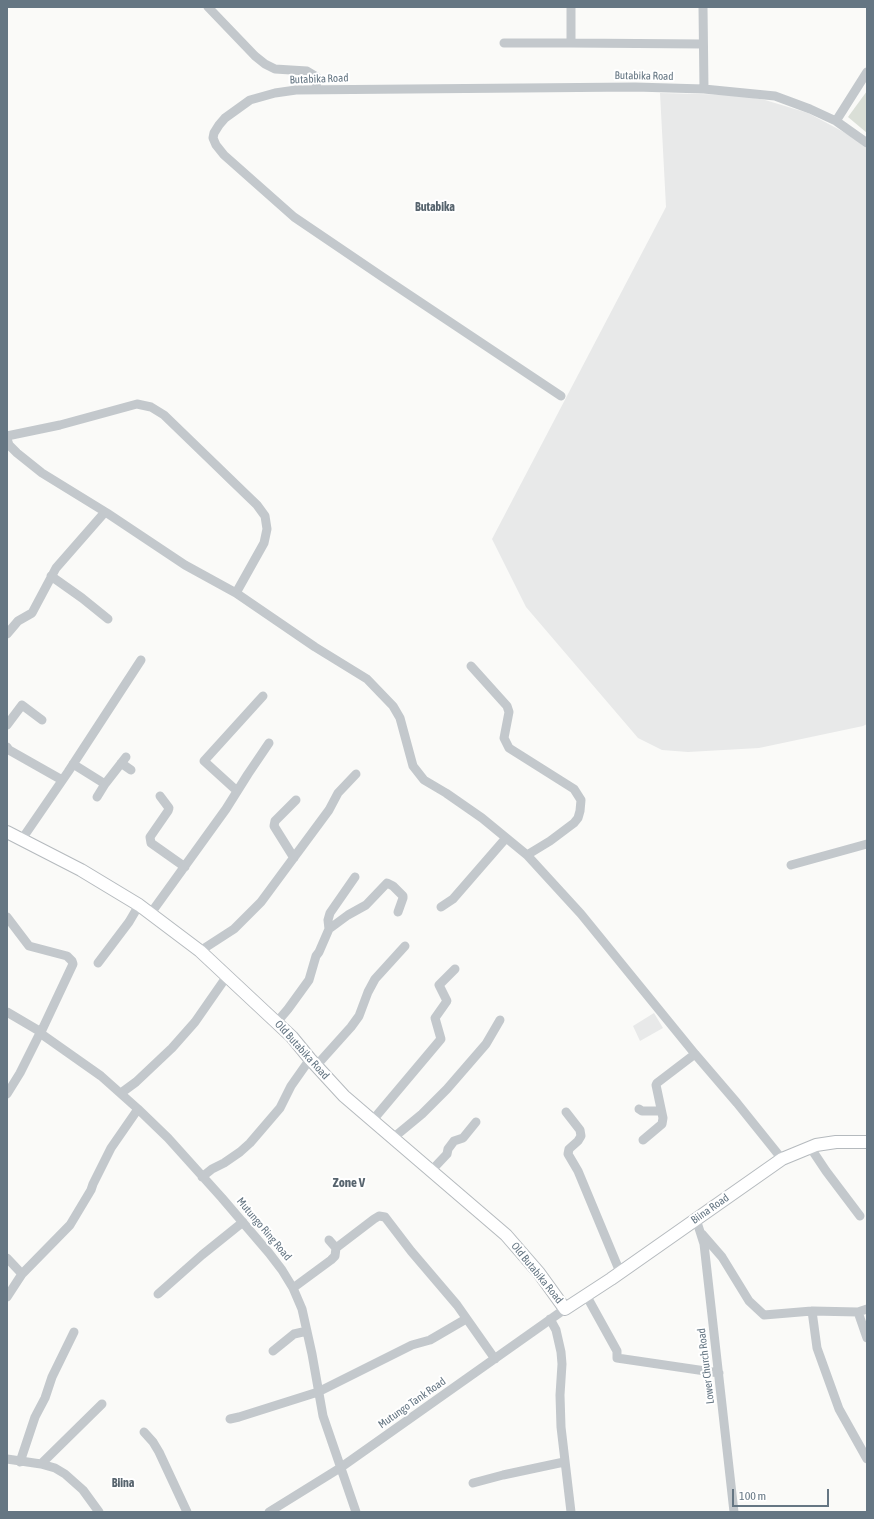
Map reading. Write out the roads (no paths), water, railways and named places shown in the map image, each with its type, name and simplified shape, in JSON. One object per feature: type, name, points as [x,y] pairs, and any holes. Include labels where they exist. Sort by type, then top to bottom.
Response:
[{"type":"main road","name":"Old Butabika Road","points":[[7,832],[81,870],[139,905],[200,951],[292,1037],[313,1063],[344,1096],[515,1245],[539,1273],[565,1308]]},
{"type":"main road","name":"Biina Road","points":[[565,1308],[620,1272],[782,1159],[810,1147],[836,1142],[867,1142]]},
{"type":"street","points":[[208,7],[255,56],[265,64],[275,69],[307,71],[317,77],[316,90]]},
{"type":"street","points":[[571,7],[571,43]]},
{"type":"street","points":[[703,7],[704,89]]},
{"type":"street","points":[[504,43],[703,44]]},
{"type":"street","points":[[836,121],[867,72]]},
{"type":"street","name":"Butabika Road","points":[[561,396],[294,217],[224,155],[216,145],[214,138],[214,133],[219,125],[225,118],[250,100],[276,93],[316,90],[634,87],[704,89],[775,96],[810,109],[836,121],[867,143]]},
{"type":"street","points":[[7,436],[137,404],[151,407],[164,415],[257,505],[264,516],[267,529],[264,543],[236,593]]},
{"type":"street","points":[[7,439],[13,449],[26,461],[185,565],[236,593],[315,647],[367,680],[393,706],[400,718],[413,766],[424,780],[482,818],[527,855],[581,914],[695,1054],[738,1103],[782,1159]]},
{"type":"street","points":[[7,634],[18,621],[32,614],[51,576],[105,512]]},
{"type":"street","points":[[51,576],[108,619]]},
{"type":"street","points":[[22,839],[73,764],[140,660]]},
{"type":"street","points":[[471,666],[507,706],[509,712],[504,738],[509,748],[574,789],[581,800],[578,818],[550,841],[527,855]]},
{"type":"street","points":[[237,791],[204,761],[263,696]]},
{"type":"street","points":[[7,725],[22,705],[42,720]]},
{"type":"street","points":[[151,913],[185,867],[269,743]]},
{"type":"street","points":[[7,747],[9,750],[62,780]]},
{"type":"street","points":[[97,796],[124,760],[130,770]]},
{"type":"street","points":[[73,764],[105,784]]},
{"type":"street","points":[[200,951],[222,938],[244,921],[261,902],[329,810],[338,793],[356,774]]},
{"type":"street","points":[[160,796],[168,808],[168,811],[150,837],[151,843],[185,867]]},
{"type":"street","points":[[294,858],[274,826],[275,821],[296,800]]},
{"type":"street","points":[[441,907],[453,898],[506,838]]},
{"type":"street","points":[[792,865],[867,844]]},
{"type":"street","points":[[277,1022],[309,980],[316,956],[320,952],[329,929],[328,920],[330,913],[355,877]]},
{"type":"street","points":[[329,929],[348,915],[366,905],[386,883],[392,886],[403,896],[398,912]]},
{"type":"street","points":[[98,963],[129,922],[139,905]]},
{"type":"street","points":[[7,917],[29,946],[67,956],[73,964],[41,1032],[20,1073],[7,1094]]},
{"type":"street","points":[[202,1177],[240,1152],[250,1143],[280,1108],[291,1086],[351,1027],[358,1016],[375,979],[405,946]]},
{"type":"street","points":[[372,1120],[441,1039],[435,1018],[447,1001],[439,985],[455,969]]},
{"type":"street","points":[[121,1092],[136,1082],[172,1048],[195,1022],[227,976]]},
{"type":"street","name":"Mutungo Ring Road","points":[[7,1012],[41,1032],[121,1092],[168,1138],[269,1253],[293,1288],[302,1309],[323,1416],[356,1512]]},
{"type":"street","points":[[393,1138],[422,1114],[447,1089],[486,1044],[500,1020]]},
{"type":"street","points":[[643,1140],[662,1124],[663,1118],[660,1111],[656,1085],[657,1083],[695,1054]]},
{"type":"street","points":[[7,1297],[22,1274],[70,1225],[91,1190],[109,1152],[138,1109]]},
{"type":"street","points":[[638,1109],[642,1111],[660,1111]]},
{"type":"street","points":[[566,1112],[580,1130],[581,1136],[578,1141],[568,1149],[568,1154],[578,1171],[620,1272]]},
{"type":"street","points":[[431,1171],[447,1154],[448,1149],[454,1141],[464,1138],[476,1122]]},
{"type":"street","points":[[810,1147],[860,1216]]},
{"type":"street","points":[[293,1288],[331,1260],[335,1256],[336,1248],[374,1219],[379,1216],[385,1217],[414,1256],[445,1289],[495,1359]]},
{"type":"street","name":"Lower Church Road","points":[[696,1219],[704,1244],[734,1512]]},
{"type":"street","points":[[158,1294],[202,1255],[243,1222]]},
{"type":"street","points":[[700,1232],[722,1258],[749,1301],[764,1315],[812,1311],[858,1312],[867,1309]]},
{"type":"street","points":[[329,1240],[336,1248]]},
{"type":"street","points":[[7,1258],[22,1274]]},
{"type":"street","points":[[586,1295],[617,1351],[617,1358],[719,1373]]},
{"type":"street","name":"Mutungo Tank Road","points":[[269,1512],[340,1468],[565,1308]]},
{"type":"street","points":[[812,1311],[817,1348],[839,1409],[867,1459]]},
{"type":"street","points":[[858,1312],[867,1338]]},
{"type":"street","points":[[230,1419],[318,1392],[412,1345],[430,1340],[466,1319]]},
{"type":"street","points":[[550,1319],[556,1330],[561,1352],[561,1427],[571,1512]]},
{"type":"street","points":[[273,1351],[294,1334],[307,1331]]},
{"type":"street","points":[[20,1462],[35,1417],[45,1398],[52,1376],[74,1332]]},
{"type":"street","points":[[41,1464],[102,1404]]},
{"type":"street","points":[[144,1432],[159,1452],[187,1512]]},
{"type":"street","points":[[7,1459],[41,1464],[55,1468],[65,1474],[83,1490],[99,1512]]},
{"type":"street","points":[[473,1483],[564,1462]]},
{"type":"district","name":"Butabika","points":[[435,207]]},
{"type":"district","name":"Zone V","points":[[349,1183]]},
{"type":"district","name":"Biina","points":[[123,1483]]}]
